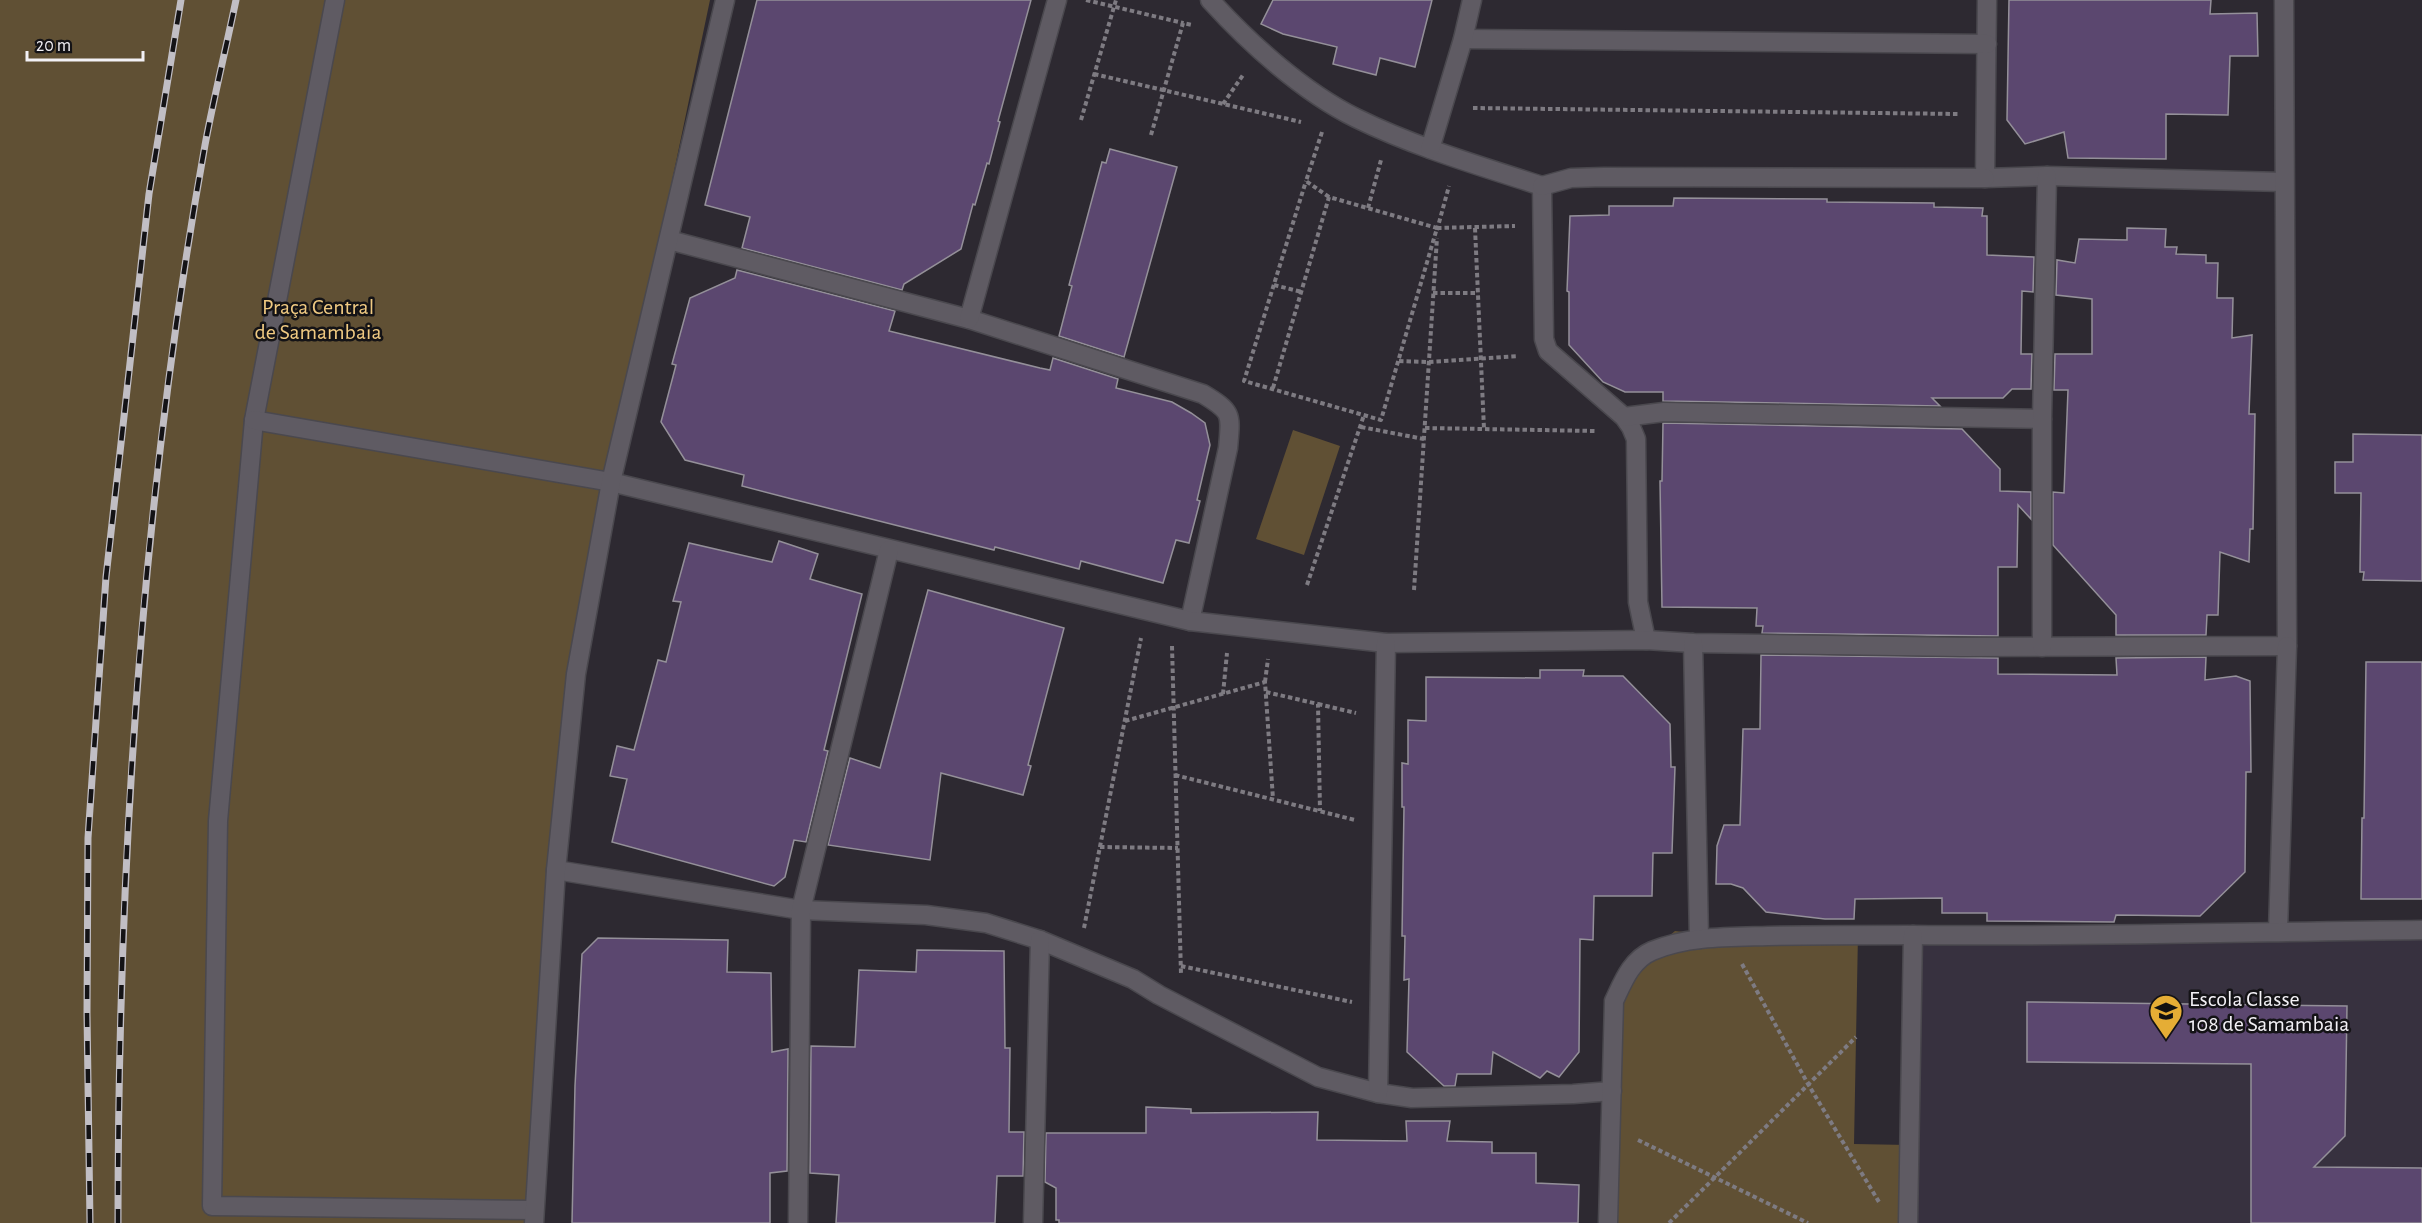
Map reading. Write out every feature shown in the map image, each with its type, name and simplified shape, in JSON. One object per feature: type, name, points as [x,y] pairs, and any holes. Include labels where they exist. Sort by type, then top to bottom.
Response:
[{"type":"street","points":[[335,0],[254,420],[218,821],[212,1206],[534,1216],[556,870],[576,674],[611,482],[725,0]]},
{"type":"street","points":[[969,319],[1057,0]]},
{"type":"street","points":[[1210,0],[1240,32],[1320,98],[1356,118],[1430,149],[1542,186],[1571,178],[1604,177],[1985,178],[2047,176],[2283,182]]},
{"type":"street","points":[[1430,149],[1463,39],[1472,0]]},
{"type":"street","points":[[1985,178],[1987,0]]},
{"type":"street","points":[[2277,931],[2287,646],[2283,182],[2284,0]]},
{"type":"street","points":[[1463,39],[1987,44]]},
{"type":"street","points":[[2042,647],[2042,419],[2047,176]]},
{"type":"street","points":[[1542,186],[1544,339],[1548,351],[1624,417],[1636,440],[1638,602],[1646,640]]},
{"type":"street","points":[[669,240],[969,319],[1203,394],[1226,409],[1230,423],[1228,448],[1190,621]]},
{"type":"street","points":[[1624,417],[1664,412],[2042,419]]},
{"type":"street","points":[[254,420],[611,482],[1190,621],[1386,643],[1646,640],[1693,643],[2042,647],[2287,646]]},
{"type":"street","points":[[798,1223],[801,910],[889,550]]},
{"type":"street","points":[[1378,1094],[1386,643]]},
{"type":"street","points":[[1693,643],[1699,939]]},
{"type":"street","points":[[556,870],[801,910],[926,915],[986,923],[1040,940],[1133,979],[1159,995],[1318,1077],[1378,1094],[1412,1098],[1612,1091]]},
{"type":"street","points":[[1608,1223],[1614,1001],[1636,961],[1651,951],[1699,939],[1727,937],[1858,934],[2222,934],[2277,931],[2422,930]]},
{"type":"street","points":[[1908,1223],[1913,935]]},
{"type":"street","points":[[1033,1223],[1040,940]]},
{"type":"path","points":[[1086,0],[1194,25]]},
{"type":"path","points":[[1081,120],[1116,0]]},
{"type":"path","points":[[1151,135],[1183,23]]},
{"type":"path","points":[[1223,104],[1246,70]]},
{"type":"path","points":[[1094,74],[1304,123]]},
{"type":"path","points":[[1473,108],[1967,114]]},
{"type":"path","points":[[1324,127],[1244,381],[1381,420],[1451,179]]},
{"type":"path","points":[[1368,208],[1382,156]]},
{"type":"path","points":[[1306,181],[1329,197],[1437,228],[1519,226]]},
{"type":"path","points":[[1273,388],[1329,197]]},
{"type":"path","points":[[1414,590],[1437,228]]},
{"type":"path","points":[[1475,228],[1484,429]]},
{"type":"path","points":[[1274,285],[1302,292]]},
{"type":"path","points":[[1433,294],[1477,293]]},
{"type":"path","points":[[1399,361],[1429,362],[1526,356]]},
{"type":"path","points":[[1307,585],[1365,415]]},
{"type":"path","points":[[1361,427],[1424,439]]},
{"type":"path","points":[[1425,428],[1596,431]]},
{"type":"path","points":[[1083,932],[1142,634]]},
{"type":"path","points":[[1172,643],[1181,984]]},
{"type":"path","points":[[1223,694],[1228,644]]},
{"type":"path","points":[[1269,653],[1266,692],[1273,799]]},
{"type":"path","points":[[1125,721],[1266,682]]},
{"type":"path","points":[[1266,692],[1361,714]]},
{"type":"path","points":[[1318,704],[1320,811]]},
{"type":"path","points":[[1176,776],[1361,821]]},
{"type":"path","points":[[1100,847],[1178,848]]},
{"type":"path","points":[[1727,937],[1808,1084],[1879,1203]]},
{"type":"path","points":[[1181,966],[1360,1003]]},
{"type":"path","points":[[1669,1223],[1856,1037]]},
{"type":"path","points":[[1611,1127],[1808,1223]]},
{"type":"shaded area","name":"Escola Classe 108 de Samambaia","points":[[2422,930],[2422,1223],[1908,1223],[1913,935]]},
{"type":"green space","name":"Praça Central de Samambaia","points":[[0,0],[710,0],[609,481],[556,870],[534,1223],[0,1223]]},
{"type":"green space","points":[[1293,430],[1340,446],[1304,555],[1256,539]]},
{"type":"green space","points":[[1675,931],[1728,937],[1858,934],[1854,1144],[1909,1145],[1908,1223],[1609,1223],[1614,1001],[1651,951]]},
{"type":"building","points":[[757,0],[1031,0],[998,121],[1000,122],[989,164],[987,163],[975,205],[973,204],[961,249],[904,284],[902,290],[742,248],[750,217],[705,205]]},
{"type":"building","points":[[1273,0],[1432,0],[1415,67],[1380,58],[1376,75],[1333,64],[1337,47],[1283,34],[1261,24]]},
{"type":"building","points":[[2009,0],[2211,0],[2210,14],[2257,13],[2258,56],[2230,56],[2228,115],[2166,114],[2166,159],[2068,158],[2064,132],[2025,144],[2007,120]]},
{"type":"building","points":[[1110,149],[1177,167],[1124,357],[1059,336],[1072,286],[1069,285],[1102,162],[1106,163]]},
{"type":"building","points":[[1674,198],[1827,199],[1827,202],[1934,203],[1934,207],[1983,208],[1982,216],[1987,216],[1987,255],[2034,257],[2033,292],[2022,291],[2021,354],[2032,354],[2031,389],[2012,389],[2003,398],[1932,398],[1940,406],[1663,401],[1663,392],[1625,392],[1603,382],[1569,345],[1569,292],[1567,291],[1570,216],[1609,215],[1609,206],[1673,206]]},
{"type":"building","points":[[2127,228],[2166,229],[2165,247],[2177,247],[2176,254],[2206,255],[2206,263],[2218,263],[2217,298],[2233,298],[2232,338],[2252,335],[2249,414],[2255,414],[2253,529],[2250,529],[2249,562],[2220,552],[2218,615],[2207,615],[2206,635],[2116,635],[2116,615],[2053,545],[2053,492],[2064,493],[2068,390],[2054,390],[2055,354],[2092,354],[2092,299],[2056,295],[2057,260],[2075,263],[2079,239],[2127,240]]},
{"type":"building","points":[[737,270],[895,311],[889,331],[1050,370],[1053,358],[1118,379],[1116,388],[1172,402],[1205,423],[1210,445],[1197,500],[1200,501],[1189,543],[1176,540],[1163,583],[1081,561],[1079,569],[995,547],[994,550],[792,499],[742,486],[744,475],[685,460],[661,422],[676,365],[672,364],[690,298],[735,278]]},
{"type":"building","points":[[1663,423],[1962,429],[2000,469],[2000,491],[2031,492],[2031,519],[2018,505],[2017,567],[1998,567],[1998,636],[1762,633],[1763,626],[1756,626],[1757,608],[1662,607],[1660,481],[1662,481]]},
{"type":"building","points":[[2353,434],[2422,435],[2422,581],[2363,580],[2364,572],[2360,572],[2361,493],[2335,493],[2335,462],[2353,462]]},
{"type":"building","points":[[779,541],[818,554],[810,579],[862,594],[824,750],[828,751],[806,842],[794,840],[785,877],[774,886],[612,842],[627,779],[610,776],[617,746],[634,750],[658,660],[666,662],[681,602],[673,601],[689,543],[772,562]]},
{"type":"building","points":[[928,590],[1064,628],[1028,765],[1031,766],[1023,795],[941,773],[930,860],[828,845],[850,758],[880,768]]},
{"type":"building","points":[[1761,655],[1998,658],[1998,674],[2117,675],[2116,658],[2206,657],[2205,680],[2236,676],[2250,681],[2251,772],[2246,772],[2245,872],[2200,916],[2116,915],[2114,922],[1987,921],[1987,913],[1942,913],[1942,898],[1855,899],[1854,919],[1825,919],[1766,912],[1743,888],[1731,884],[1716,884],[1717,846],[1724,825],[1740,825],[1743,729],[1760,729]]},
{"type":"building","points":[[2366,662],[2422,662],[2422,899],[2361,899]]},
{"type":"building","points":[[1540,670],[1584,670],[1583,676],[1623,676],[1670,724],[1671,767],[1675,767],[1672,853],[1653,853],[1652,896],[1594,896],[1593,940],[1580,939],[1579,1052],[1559,1077],[1547,1071],[1540,1078],[1493,1052],[1491,1074],[1457,1074],[1455,1086],[1444,1086],[1407,1052],[1409,979],[1404,980],[1405,936],[1402,936],[1404,807],[1402,807],[1402,763],[1408,764],[1408,720],[1426,721],[1426,677],[1540,678]]},
{"type":"building","points":[[598,938],[728,940],[727,972],[771,973],[772,1052],[788,1049],[787,1171],[770,1173],[770,1223],[572,1223],[575,1086],[582,954]]},
{"type":"building","points":[[917,950],[1004,951],[1005,1048],[1010,1048],[1009,1132],[1024,1132],[1023,1176],[997,1176],[995,1223],[836,1223],[839,1175],[810,1173],[811,1046],[855,1047],[859,970],[916,972]]},
{"type":"building","points":[[2027,1002],[2347,1006],[2345,1136],[2314,1167],[2422,1168],[2422,1223],[2251,1223],[2251,1064],[2027,1062]]},
{"type":"building","points":[[1146,1107],[1191,1109],[1191,1113],[1318,1112],[1317,1140],[1407,1141],[1406,1121],[1450,1121],[1447,1141],[1492,1142],[1492,1153],[1536,1153],[1536,1183],[1579,1185],[1578,1223],[1059,1223],[1059,1220],[1056,1220],[1056,1188],[1045,1182],[1046,1133],[1146,1133]]},
{"type":"railway","points":[[90,1223],[87,1013],[88,838],[106,577],[149,194],[181,0]]},
{"type":"railway","points":[[118,1223],[119,1088],[129,817],[149,547],[164,413],[183,279],[205,145],[236,0]]},
{"type":"place","name":"Escola Classe 108 de Samambaia","points":[[2166,1040]]}]
